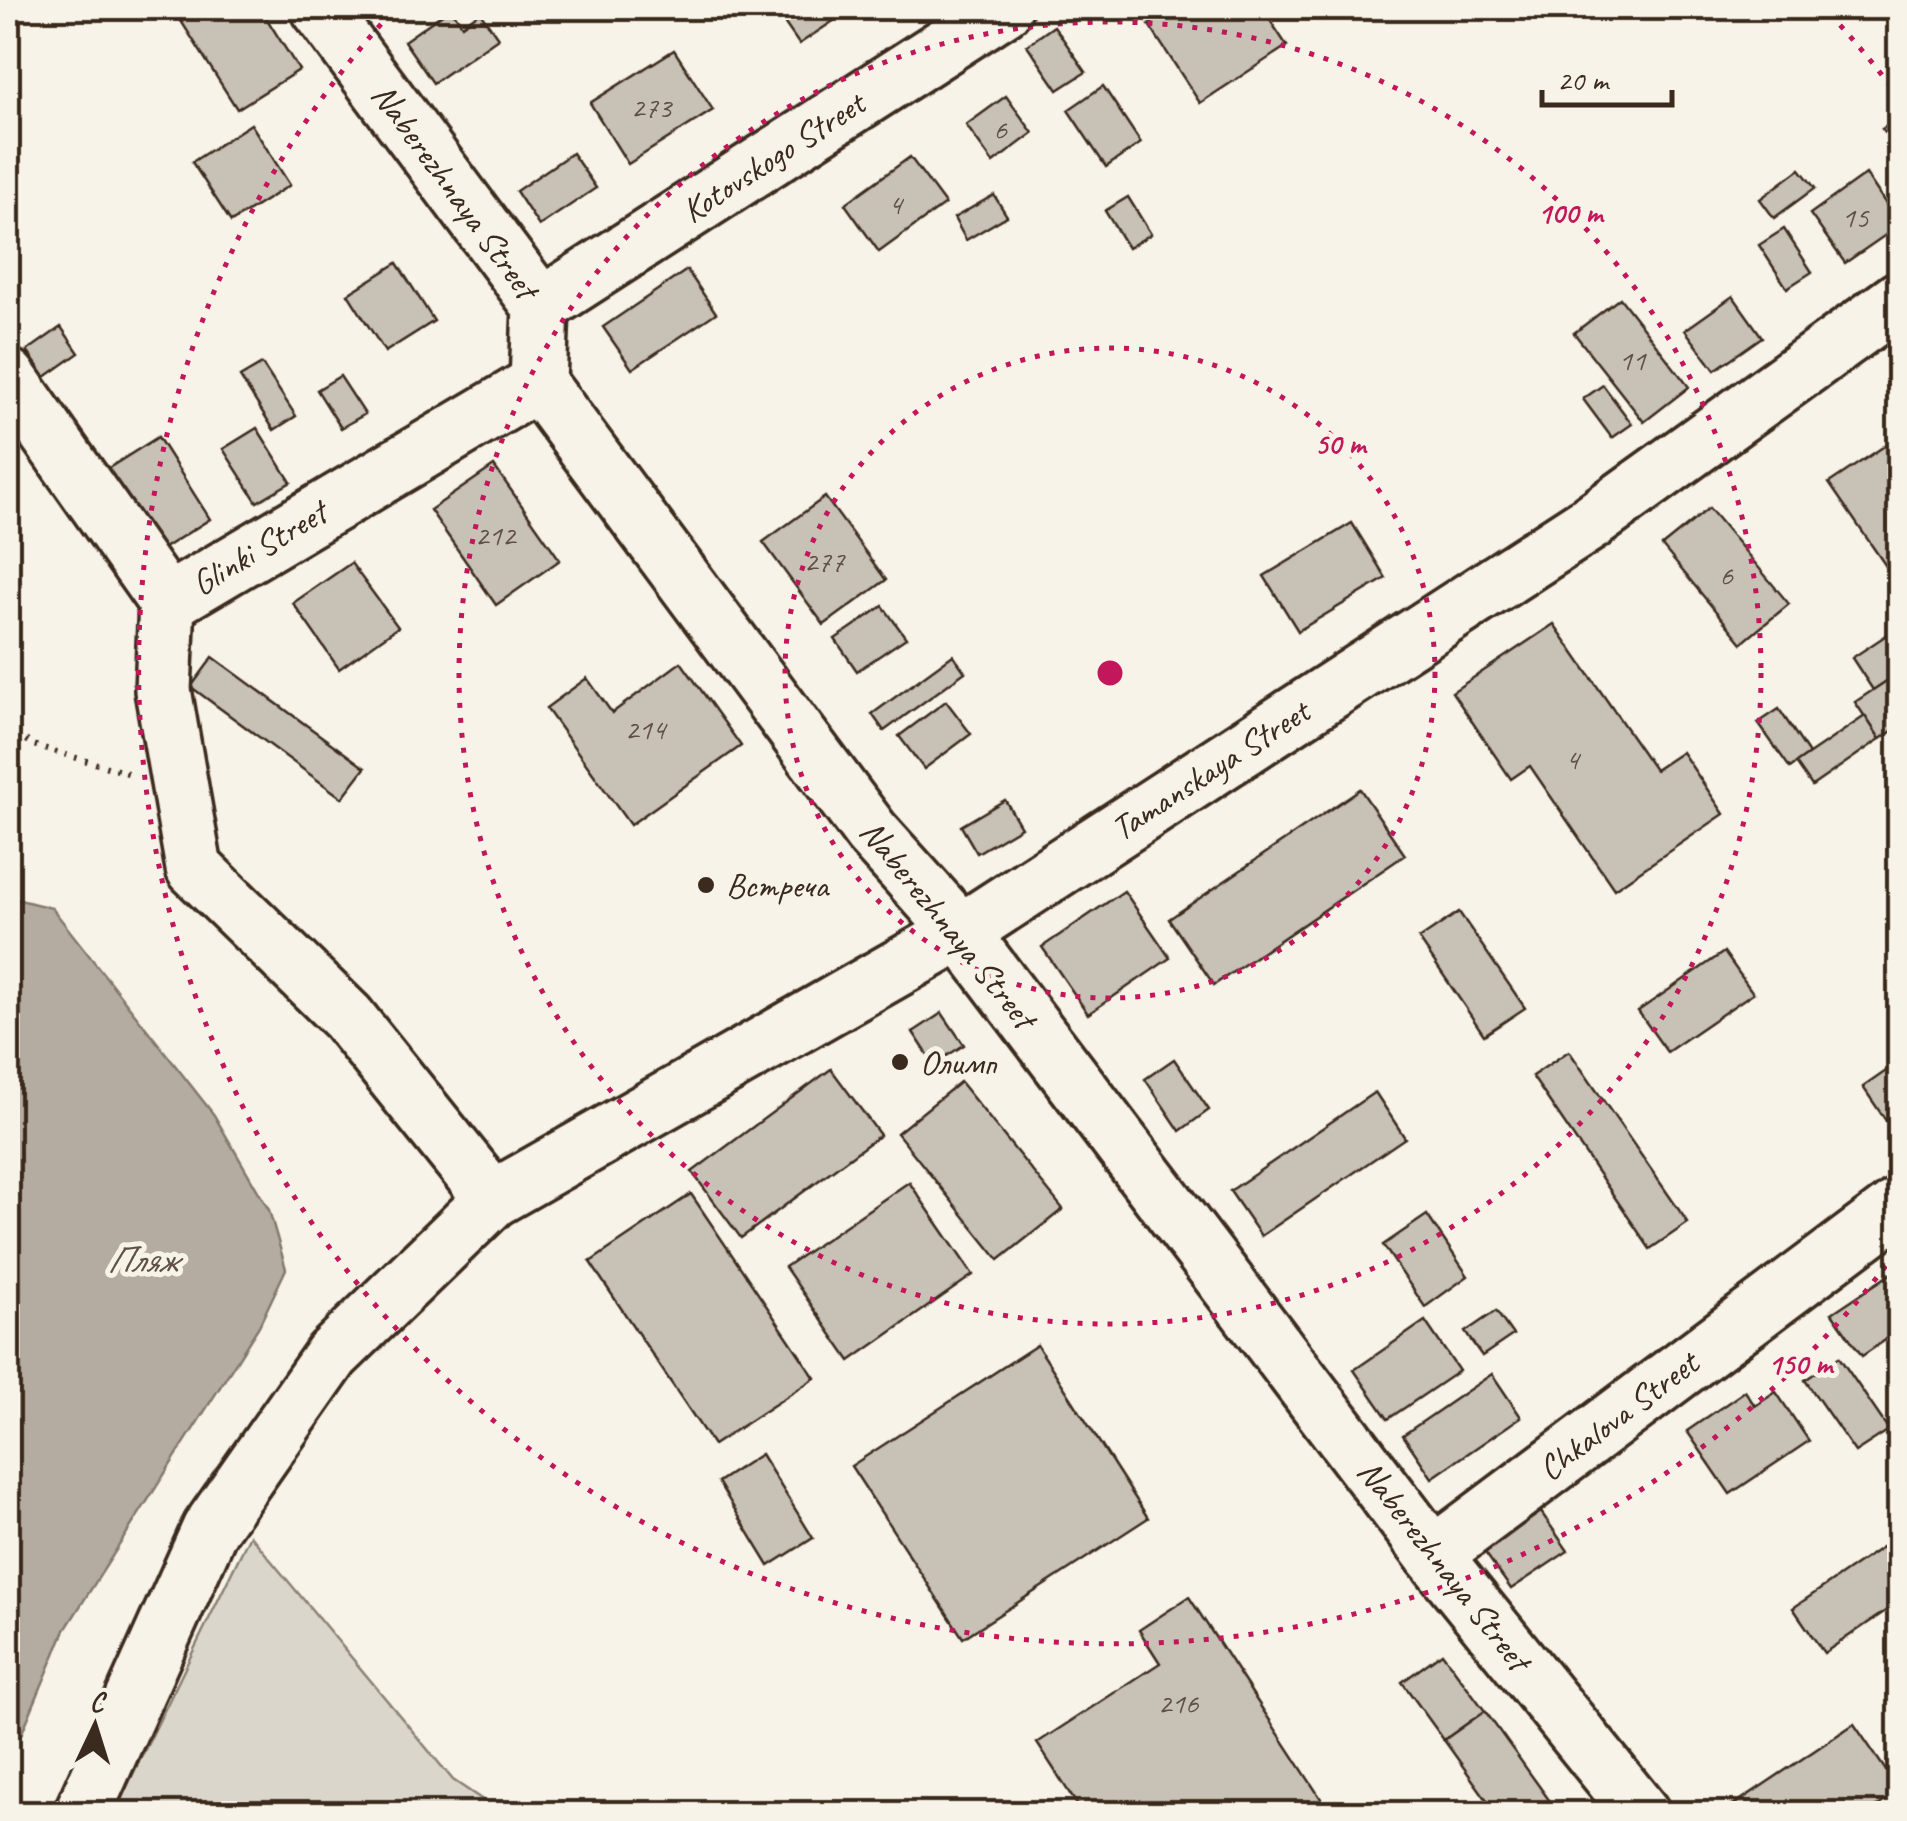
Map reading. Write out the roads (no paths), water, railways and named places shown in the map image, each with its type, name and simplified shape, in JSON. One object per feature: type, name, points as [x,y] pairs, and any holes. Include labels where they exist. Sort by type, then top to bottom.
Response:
[{"type":"street","name":"Naberezhnaya Street","points":[[319,8],[541,306],[538,383],[871,832],[961,932],[1433,1555],[1642,1814]]},
{"type":"street","name":"Kotovskogo Street","points":[[541,306],[1004,8]]},
{"type":"street","name":"Tamanskaya Street","points":[[82,1814],[210,1529],[332,1356],[493,1199],[961,932],[1591,522],[1900,299]]},
{"type":"street","name":"Glinki Street","points":[[8,377],[167,603],[538,383]]},
{"type":"street","points":[[167,603],[163,690],[194,868],[347,1017],[493,1199]]},
{"type":"street","name":"Chkalova Street","points":[[1433,1555],[1900,1205]]},
{"type":"water","name":"Пляж","points":[[8,897],[52,908],[214,1115],[269,1210],[286,1269],[259,1326],[65,1630],[8,1766]]},
{"type":"place","name":"Встреча","points":[[706,885]]},
{"type":"place","name":"Олимп","points":[[900,1062]]}]
